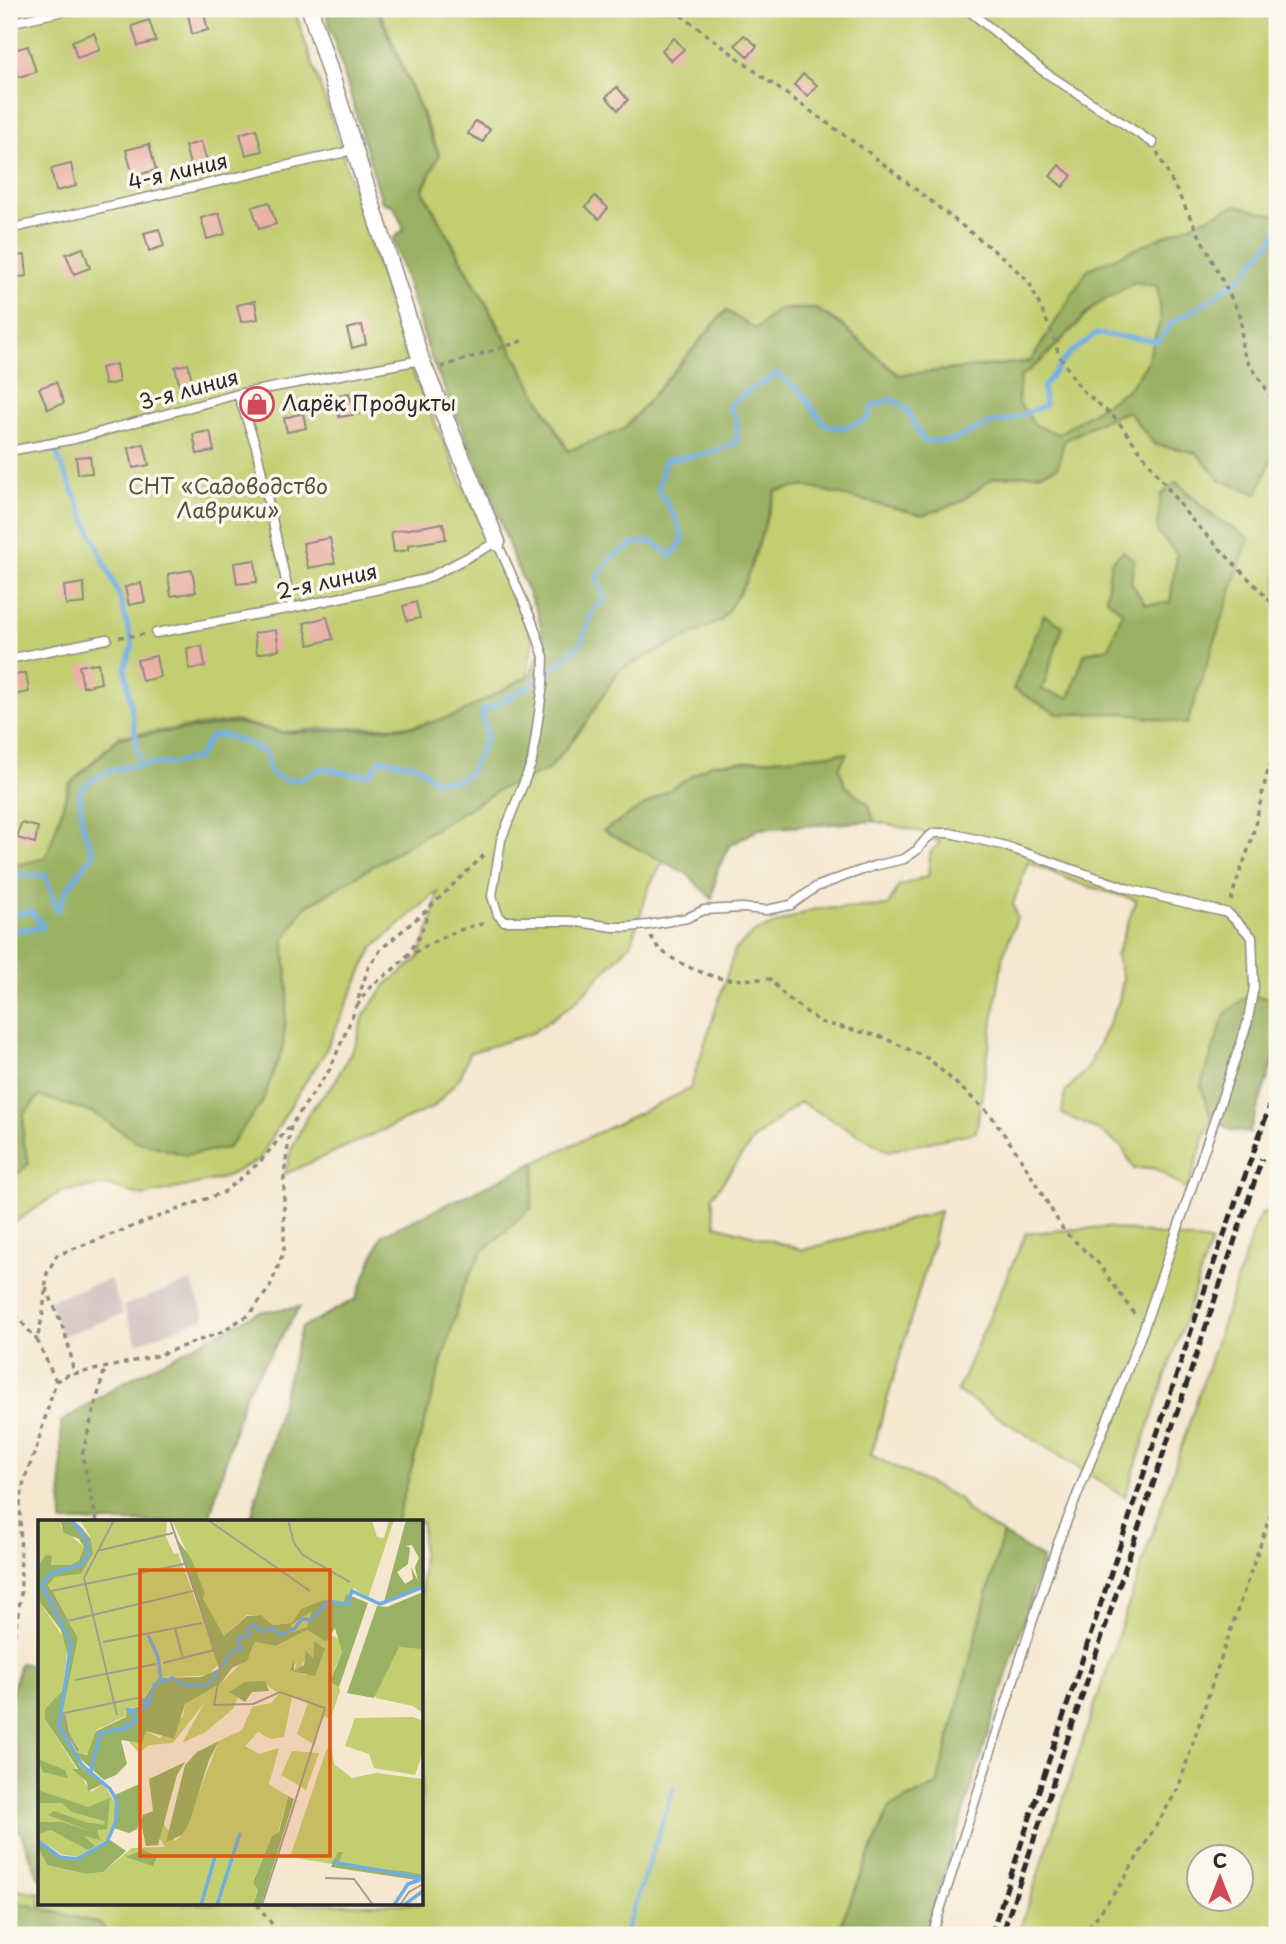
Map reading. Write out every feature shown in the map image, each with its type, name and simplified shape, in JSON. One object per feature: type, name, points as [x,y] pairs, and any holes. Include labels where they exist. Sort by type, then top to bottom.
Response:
[{"type":"street","points":[[310,9],[424,366],[497,542]]},
{"type":"lane","points":[[9,23],[73,9]]},
{"type":"lane","points":[[967,9],[1043,71],[1153,143]]},
{"type":"lane","name":"4-я линия","points":[[9,229],[355,148]]},
{"type":"lane","name":"3-я линия","points":[[9,451],[75,439],[238,394],[424,366]]},
{"type":"lane","points":[[238,394],[256,447],[292,608]]},
{"type":"lane","points":[[497,542],[532,621],[544,657],[533,762],[501,840],[492,896],[498,915],[504,921],[569,921],[614,927],[648,925],[687,918],[704,910],[766,910],[791,905],[816,887],[874,866],[904,859],[934,833],[950,833],[1002,845],[1132,890],[1228,913],[1252,937],[1254,988],[1247,1024],[1144,1328],[1056,1548],[932,1935]]},
{"type":"lane","name":"2-я линия","points":[[156,633],[292,608],[426,579],[497,542]]},
{"type":"lane","points":[[9,659],[107,639]]},
{"type":"path","points":[[673,9],[868,152],[1006,260],[1029,282],[1059,355],[1080,388],[1117,420],[1190,518],[1277,608]]},
{"type":"path","points":[[1153,143],[1241,317],[1242,349],[1248,362],[1277,403]]},
{"type":"path","points":[[424,366],[522,341]]},
{"type":"path","points":[[127,636],[134,635]]},
{"type":"path","points":[[1228,913],[1277,745]]},
{"type":"path","points":[[37,1340],[47,1273],[57,1255],[224,1192],[260,1162],[291,1125],[330,1069],[355,1009],[368,968],[381,949],[501,840]]},
{"type":"path","points":[[404,960],[424,926],[428,909]]},
{"type":"path","points":[[355,1009],[372,985],[423,947],[470,925],[504,921]]},
{"type":"path","points":[[648,925],[653,944],[671,958],[723,978],[770,979],[786,997],[820,1022],[882,1037],[929,1059],[994,1119],[1064,1231],[1098,1263],[1144,1328]]},
{"type":"path","points":[[55,1381],[73,1374],[159,1354],[219,1333],[250,1314],[270,1287],[284,1251],[284,1175],[291,1125]]},
{"type":"path","points":[[46,1286],[61,1321],[73,1374]]},
{"type":"path","points":[[9,1307],[37,1340],[55,1381],[24,1481],[20,1503],[22,1594],[9,1655]]},
{"type":"path","points":[[97,1520],[82,1455],[106,1368]]},
{"type":"path","points":[[1083,1935],[1123,1881],[1178,1789],[1277,1496]]},
{"type":"path","points":[[258,1906],[280,1935]]},
{"type":"shaded area","points":[[110,1279],[123,1314],[62,1336],[49,1300]]},
{"type":"shaded area","points":[[191,1281],[205,1318],[137,1343],[123,1306]]},
{"type":"green space","name":"СНТ «Садоводство Лаврики»","points":[[9,9],[294,9],[408,363],[533,639],[527,676],[456,717],[411,726],[283,732],[235,721],[120,736],[69,784],[48,858],[9,867]]},
{"type":"green space","points":[[325,9],[377,9],[439,156],[422,190],[568,451],[624,429],[726,311],[756,329],[777,310],[816,309],[841,325],[898,375],[1030,362],[1088,269],[1236,205],[1277,216],[1277,446],[1257,494],[1219,479],[1197,453],[1154,444],[1128,411],[1097,423],[1064,441],[1058,467],[1042,473],[993,478],[960,502],[923,515],[804,486],[776,491],[746,581],[722,620],[619,670],[584,726],[548,770],[502,788],[304,908],[284,940],[288,992],[283,1047],[262,1103],[228,1148],[186,1155],[136,1141],[94,1113],[39,1096],[24,1114],[23,1139],[29,1163],[14,1178],[9,1176],[9,867],[46,858],[70,784],[119,738],[237,723],[285,733],[414,727],[457,715],[530,675],[544,642],[538,614],[515,563],[488,486],[432,361],[393,239],[404,229],[394,206],[382,202]],"holes":[[[1135,282],[1157,286],[1161,319],[1146,365],[1128,389],[1058,434],[1035,425],[1018,402],[1020,377],[1041,361],[1095,305]]]},
{"type":"green space","points":[[379,9],[1277,9],[1277,215],[1236,207],[1089,269],[1031,361],[899,375],[841,324],[815,308],[780,309],[756,330],[726,310],[623,430],[569,452],[423,190],[439,153]]},
{"type":"green space","points":[[1135,282],[1157,286],[1161,319],[1146,365],[1128,389],[1058,434],[1035,425],[1018,402],[1020,377],[1041,361],[1095,306]]},
{"type":"green space","points":[[1128,411],[1154,444],[1197,453],[1219,479],[1257,493],[1277,446],[1277,999],[1248,995],[1201,1085],[1211,1117],[1187,1190],[1155,1168],[1134,1169],[1122,1147],[1096,1129],[1062,1114],[1065,1092],[1088,1068],[1119,1001],[1123,979],[1116,956],[1136,900],[1080,884],[1028,862],[1013,904],[1017,918],[1003,956],[976,1132],[888,1151],[800,1102],[754,1139],[712,1197],[716,1225],[804,1250],[940,1211],[871,1455],[960,1499],[968,1512],[1003,1534],[937,1785],[890,1807],[836,1935],[9,1935],[9,1889],[38,1893],[38,1906],[424,1906],[424,1520],[397,1520],[463,1288],[482,1252],[531,1208],[536,1162],[690,1089],[735,950],[754,932],[815,909],[888,906],[898,886],[928,876],[930,853],[940,843],[922,832],[874,821],[869,805],[845,785],[839,768],[846,753],[711,764],[604,831],[664,861],[650,884],[631,944],[574,1003],[532,1033],[469,1053],[461,1076],[434,1107],[285,1174],[291,1150],[309,1112],[334,1083],[356,1043],[364,1015],[387,984],[418,959],[432,921],[438,891],[372,949],[324,1054],[259,1160],[223,1178],[143,1196],[106,1185],[60,1192],[9,1226],[9,1176],[14,1178],[29,1163],[23,1139],[24,1114],[39,1096],[94,1113],[136,1141],[288,992],[284,940],[304,908],[502,788],[548,770],[584,726],[619,670],[722,620],[746,581],[776,491],[804,486],[923,515],[960,502],[993,478],[1042,473],[1063,441]],"holes":[[[1177,482],[1218,520],[1187,724],[1123,713],[1058,714],[1014,689],[1044,615],[1063,627],[1041,690],[1069,698],[1085,653],[1109,648],[1123,612],[1106,598],[1111,562],[1123,551],[1134,560],[1131,582],[1145,604],[1170,604],[1177,554]]]},
{"type":"green space","points":[[1176,482],[1210,514],[1249,538],[1187,724],[1123,713],[1058,714],[1013,689],[1044,615],[1063,626],[1042,690],[1069,698],[1085,653],[1109,648],[1122,612],[1106,598],[1111,562],[1123,551],[1134,560],[1131,582],[1145,604],[1170,603],[1177,554],[1157,532],[1161,495]]},
{"type":"green space","points":[[847,753],[839,768],[845,785],[869,805],[874,821],[759,829],[729,846],[717,871],[712,899],[686,873],[603,831],[711,764]]},
{"type":"green space","points":[[1248,995],[1277,999],[1277,1051],[1249,1133],[1230,1130],[1211,1117],[1201,1085],[1225,1014]]},
{"type":"green space","points":[[536,1162],[531,1208],[482,1252],[463,1288],[397,1520],[251,1520],[301,1328],[356,1299],[382,1235]]},
{"type":"green space","points":[[1263,1212],[1277,1213],[1277,1935],[1018,1935],[1256,1223]]},
{"type":"green space","points":[[1105,1227],[1211,1242],[1125,1497],[957,1391],[1026,1233]]},
{"type":"green space","points":[[300,1307],[245,1394],[209,1520],[62,1520],[61,1422],[124,1382],[259,1312]]},
{"type":"green space","points":[[1003,1534],[1043,1559],[925,1935],[836,1935],[890,1807],[937,1785]]},
{"type":"green space","points":[[20,1663],[38,1667],[38,1876],[18,1827],[20,1763],[9,1723],[9,1704]]},
{"type":"green space","points":[[17,1902],[102,1924],[109,1935],[9,1935],[9,1907]]},
{"type":"building","points":[[187,9],[203,9],[208,30],[192,34]]},
{"type":"building","points":[[149,20],[156,41],[138,46],[132,26]]},
{"type":"building","points":[[94,33],[100,50],[77,58],[72,41]]},
{"type":"building","points":[[744,35],[757,46],[748,57],[735,45]]},
{"type":"building","points":[[674,38],[684,49],[671,61],[662,50]]},
{"type":"building","points":[[28,46],[36,72],[18,77],[10,51]]},
{"type":"building","points":[[803,74],[817,85],[808,96],[794,85]]},
{"type":"building","points":[[617,87],[628,100],[618,110],[606,97]]},
{"type":"building","points":[[475,121],[490,129],[483,142],[468,134]]},
{"type":"building","points":[[256,129],[262,151],[246,155],[240,134]]},
{"type":"building","points":[[201,142],[208,164],[191,168],[185,146]]},
{"type":"building","points":[[149,144],[156,170],[133,176],[126,150]]},
{"type":"building","points":[[71,164],[76,186],[56,191],[51,169]]},
{"type":"building","points":[[1059,165],[1072,176],[1063,187],[1050,176]]},
{"type":"building","points":[[595,196],[608,208],[599,219],[586,207]]},
{"type":"building","points":[[269,202],[276,224],[259,229],[252,207]]},
{"type":"building","points":[[219,213],[225,234],[207,239],[201,218]]},
{"type":"building","points":[[159,229],[164,246],[149,251],[144,233]]},
{"type":"building","points":[[83,248],[90,268],[74,274],[66,254]]},
{"type":"building","points":[[25,255],[27,276],[9,278],[9,257]]},
{"type":"building","points":[[255,301],[258,319],[241,322],[237,305]]},
{"type":"building","points":[[362,325],[366,344],[352,348],[347,329]]},
{"type":"building","points":[[116,364],[119,382],[105,385],[101,368]]},
{"type":"building","points":[[188,364],[192,380],[179,383],[175,367]]},
{"type":"building","points":[[56,382],[64,403],[48,409],[39,388]]},
{"type":"building","points":[[349,393],[351,401],[356,400],[359,414],[339,417],[335,396]]},
{"type":"building","points":[[303,413],[306,428],[287,432],[284,418]]},
{"type":"building","points":[[210,431],[214,451],[197,454],[193,434]]},
{"type":"building","points":[[144,444],[149,465],[133,468],[129,448]]},
{"type":"building","points":[[90,456],[92,473],[78,474],[76,457]]},
{"type":"building","points":[[443,523],[446,539],[408,545],[408,550],[394,552],[391,532]]},
{"type":"building","points":[[330,538],[335,563],[308,568],[303,543]]},
{"type":"building","points":[[255,560],[257,582],[237,584],[234,563]]},
{"type":"building","points":[[192,570],[196,592],[171,596],[168,574]]},
{"type":"building","points":[[84,583],[85,603],[66,605],[64,586]]},
{"type":"building","points":[[141,583],[145,602],[129,605],[125,587]]},
{"type":"building","points":[[416,602],[420,618],[407,621],[403,606]]},
{"type":"building","points":[[327,617],[333,639],[309,645],[304,623]]},
{"type":"building","points":[[276,630],[279,650],[257,654],[254,633]]},
{"type":"building","points":[[202,646],[205,667],[189,669],[187,648]]},
{"type":"building","points":[[156,656],[160,677],[142,681],[137,660]]},
{"type":"building","points":[[98,663],[101,683],[83,687],[79,666]]},
{"type":"building","points":[[26,673],[29,692],[12,695],[9,676]]},
{"type":"building","points":[[21,823],[38,827],[35,843],[17,838]]},
{"type":"waterway","points":[[9,931],[44,927],[31,911],[12,915],[12,893],[18,875],[46,876],[57,911],[67,889],[94,853],[84,830],[80,790],[90,781],[113,769],[198,758],[210,737],[223,735],[245,742],[267,754],[269,772],[290,780],[302,778],[322,768],[351,774],[370,774],[381,759],[418,766],[433,780],[457,781],[469,773],[487,734],[481,711],[515,695],[536,681],[579,644],[591,614],[605,601],[597,577],[613,556],[636,543],[653,542],[671,556],[683,540],[676,519],[658,490],[665,460],[710,452],[736,442],[737,421],[729,406],[777,374],[799,390],[825,425],[843,428],[867,420],[873,406],[890,399],[906,408],[923,441],[950,441],[992,423],[1045,406],[1043,387],[1069,354],[1096,334],[1159,341],[1172,322],[1198,308],[1243,276],[1277,233],[1277,224]]},
{"type":"waterway","points":[[53,446],[119,595],[133,645],[125,667],[140,765]]},
{"type":"waterway","points":[[625,1935],[674,1787]]},
{"type":"railway","points":[[991,1935],[1210,1274],[1277,1086]]},
{"type":"railway","points":[[1004,1929],[1262,1159]]},
{"type":"place","name":"Ларёк Продукты","points":[[257,404]]}]
